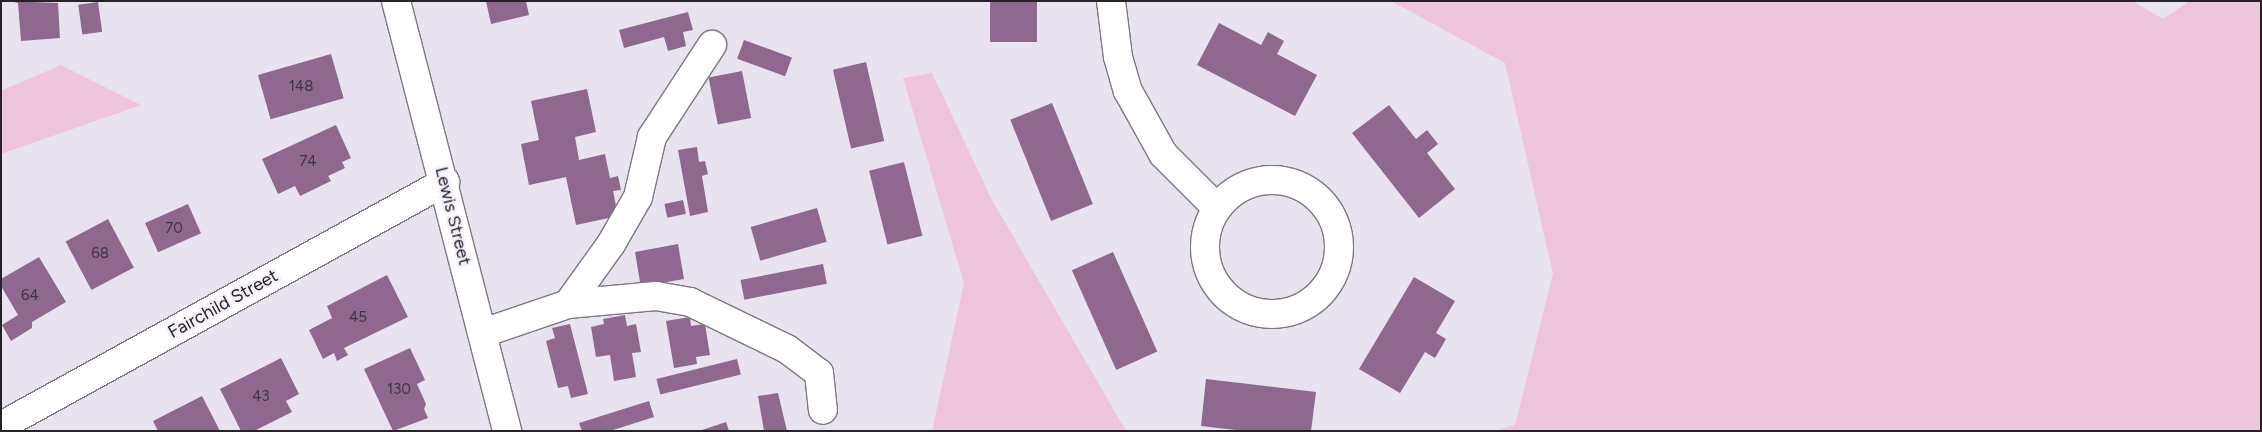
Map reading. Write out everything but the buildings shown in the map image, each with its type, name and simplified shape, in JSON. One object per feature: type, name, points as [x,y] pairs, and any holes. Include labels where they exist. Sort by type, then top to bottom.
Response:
[{"type":"street","name":"Lewis Street","points":[[396,1],[445,182],[507,431]]},
{"type":"street","points":[[1111,1],[1118,57],[1128,92],[1163,154],[1218,208]]},
{"type":"street","points":[[568,304],[611,244],[638,197],[652,137],[712,45]]},
{"type":"street","name":"Fairchild Street","points":[[1,426],[445,182]]},
{"type":"street","points":[[1283,182],[1309,191],[1331,216],[1339,242],[1338,262],[1330,281],[1316,298],[1298,310],[1277,315],[1255,313],[1235,304],[1219,289],[1209,271],[1206,256],[1208,228],[1218,208],[1232,193],[1250,184],[1283,182]]},
{"type":"street","points":[[483,333],[568,304],[656,296],[690,302],[787,349],[819,373],[823,410]]},
{"type":"shaded area","points":[[1391,1],[2132,1],[2163,19],[2190,1],[2261,1],[2261,431],[1495,431],[1515,425],[1553,274],[1505,63]]},
{"type":"shaded area","points":[[61,65],[141,105],[1,154],[1,91]]},
{"type":"shaded area","points":[[932,73],[992,200],[1126,431],[932,431],[964,283],[903,78]]}]
